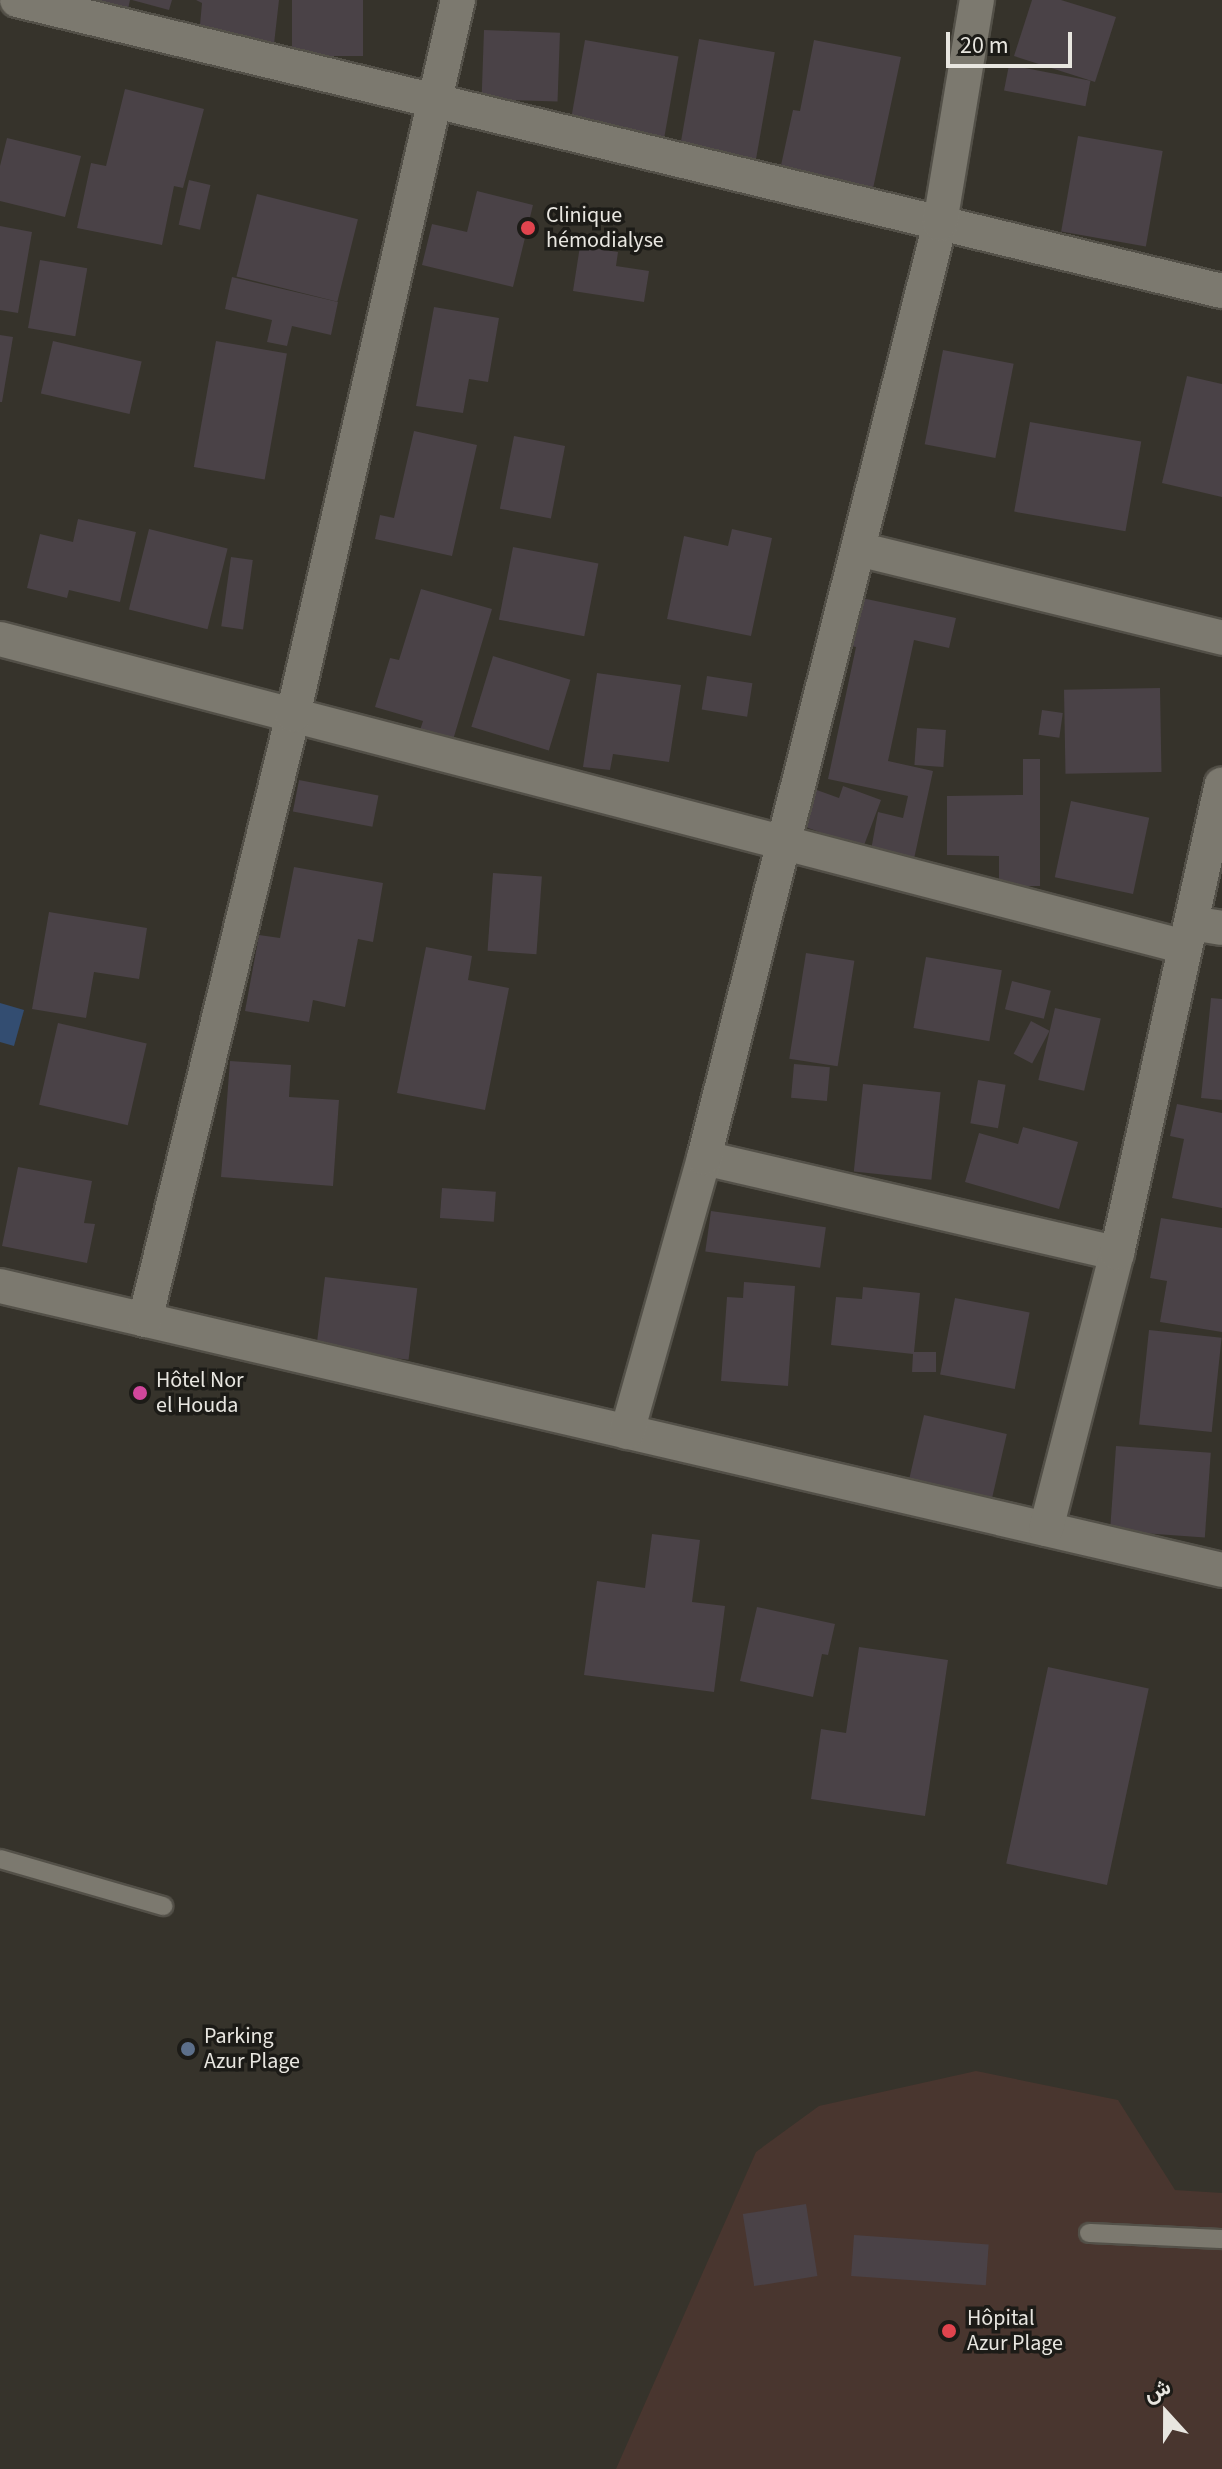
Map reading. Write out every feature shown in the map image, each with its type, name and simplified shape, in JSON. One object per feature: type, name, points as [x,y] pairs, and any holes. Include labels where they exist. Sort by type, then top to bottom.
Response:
[{"type":"street","points":[[17,0],[1222,291]]},
{"type":"street","points":[[145,1320],[293,715],[458,0]]},
{"type":"street","points":[[627,1432],[704,1158],[940,223],[977,0]]},
{"type":"street","points":[[858,549],[1222,638]]},
{"type":"street","points":[[0,639],[784,843],[1199,933]]},
{"type":"street","points":[[1046,1529],[1199,933],[1222,785]]},
{"type":"street","points":[[704,1158],[1117,1253]]},
{"type":"street","points":[[0,1286],[1222,1570]]},
{"type":"lane","points":[[0,1859],[163,1906]]},
{"type":"lane","points":[[1089,2233],[1222,2239]]},
{"type":"shaded area","name":"Hôpital Azur Plage","points":[[976,2071],[1118,2100],[1175,2190],[1222,2193],[1222,2469],[616,2469],[756,2152],[819,2106]]},
{"type":"water","points":[[0,1003],[24,1010],[14,1046],[0,1042]]},
{"type":"building","points":[[97,0],[130,0],[128,9]]},
{"type":"building","points":[[132,0],[172,0],[169,10]]},
{"type":"building","points":[[196,0],[279,0],[274,44],[199,36],[202,3]]},
{"type":"building","points":[[292,0],[363,0],[363,56],[292,56]]},
{"type":"building","points":[[1032,0],[1061,0],[1116,17],[1095,82],[1014,56]]},
{"type":"building","points":[[484,30],[560,33],[558,102],[482,99]]},
{"type":"building","points":[[699,39],[775,52],[754,171],[678,157]]},
{"type":"building","points":[[585,40],[679,56],[664,137],[571,121]]},
{"type":"building","points":[[814,40],[901,57],[868,212],[775,193],[793,110],[800,111]]},
{"type":"building","points":[[1009,65],[1090,81],[1086,106],[1004,91]]},
{"type":"building","points":[[125,89],[204,109],[183,188],[174,186],[162,245],[77,228],[91,163],[106,166]]},
{"type":"building","points":[[1078,136],[1163,151],[1146,246],[1061,232]]},
{"type":"building","points":[[7,138],[81,156],[65,217],[0,201],[0,166]]},
{"type":"building","points":[[189,180],[210,185],[200,230],[179,225]]},
{"type":"building","points":[[477,191],[533,205],[513,287],[422,265],[432,224],[467,232]]},
{"type":"building","points":[[257,194],[358,219],[337,302],[236,276]]},
{"type":"building","points":[[0,226],[32,232],[18,313],[0,310]]},
{"type":"building","points":[[580,246],[618,252],[616,266],[649,271],[644,302],[573,291]]},
{"type":"building","points":[[40,260],[87,268],[75,336],[28,328]]},
{"type":"building","points":[[232,277],[338,302],[331,335],[292,326],[287,346],[267,342],[272,320],[225,309]]},
{"type":"building","points":[[434,307],[499,318],[488,382],[469,379],[463,413],[416,406]]},
{"type":"building","points":[[0,335],[13,337],[2,402],[0,402]]},
{"type":"building","points":[[53,341],[142,361],[130,414],[41,394]]},
{"type":"building","points":[[216,341],[287,354],[265,480],[194,467]]},
{"type":"building","points":[[943,350],[1014,364],[995,458],[925,444]]},
{"type":"building","points":[[1187,376],[1222,384],[1222,497],[1162,483]]},
{"type":"building","points":[[1030,422],[1141,442],[1125,531],[1014,512]]},
{"type":"building","points":[[414,431],[477,445],[452,556],[375,539],[380,515],[394,518]]},
{"type":"building","points":[[514,436],[565,446],[551,519],[500,509]]},
{"type":"building","points":[[78,519],[136,532],[120,602],[69,590],[67,598],[27,588],[40,534],[73,542]]},
{"type":"building","points":[[149,529],[228,549],[208,629],[129,610]]},
{"type":"building","points":[[732,529],[772,538],[751,636],[667,619],[684,536],[728,546]]},
{"type":"building","points":[[513,547],[598,564],[584,636],[499,620]]},
{"type":"building","points":[[231,557],[253,560],[243,629],[221,626]]},
{"type":"building","points":[[421,589],[492,609],[453,740],[420,730],[423,721],[375,707],[390,658],[399,660]]},
{"type":"building","points":[[857,597],[956,618],[949,648],[914,640],[888,761],[933,771],[914,859],[871,850],[878,812],[903,818],[908,796],[828,779],[856,647],[846,645]]},
{"type":"building","points":[[493,656],[570,680],[549,750],[471,727]]},
{"type":"building","points":[[597,673],[681,685],[669,762],[613,754],[610,770],[583,767]]},
{"type":"building","points":[[707,676],[752,683],[747,717],[702,710]]},
{"type":"building","points":[[1160,688],[1161,772],[1065,774],[1064,690]]},
{"type":"building","points":[[1042,710],[1063,713],[1059,738],[1039,735]]},
{"type":"building","points":[[917,728],[946,730],[943,767],[914,765]]},
{"type":"building","points":[[1023,759],[1040,759],[1040,886],[999,886],[999,856],[947,855],[947,796],[1023,795]]},
{"type":"building","points":[[299,780],[379,795],[372,827],[293,811]]},
{"type":"building","points":[[843,786],[881,800],[863,848],[800,825],[814,789],[839,798]]},
{"type":"building","points":[[1071,801],[1149,818],[1133,894],[1055,877]]},
{"type":"building","points":[[294,867],[383,883],[373,942],[358,939],[345,1007],[313,1000],[309,1022],[245,1011],[259,935],[280,938]]},
{"type":"building","points":[[493,873],[542,876],[536,954],[488,951]]},
{"type":"building","points":[[49,912],[147,928],[139,979],[94,972],[86,1018],[32,1009]]},
{"type":"building","points":[[426,947],[472,956],[468,980],[509,988],[485,1110],[397,1093]]},
{"type":"building","points":[[806,953],[854,961],[838,1066],[789,1059]]},
{"type":"building","points":[[926,957],[1002,970],[989,1041],[913,1028]]},
{"type":"building","points":[[1012,981],[1051,991],[1044,1019],[1005,1009]]},
{"type":"building","points":[[1211,998],[1222,999],[1222,1100],[1201,1098]]},
{"type":"building","points":[[1055,1008],[1101,1019],[1084,1091],[1038,1080]]},
{"type":"building","points":[[1031,1021],[1050,1031],[1032,1064],[1014,1054]]},
{"type":"building","points":[[58,1023],[147,1043],[128,1125],[39,1105]]},
{"type":"building","points":[[230,1061],[291,1065],[289,1097],[339,1100],[333,1186],[221,1177]]},
{"type":"building","points":[[794,1064],[830,1067],[827,1101],[791,1098]]},
{"type":"building","points":[[978,1080],[1006,1085],[998,1128],[970,1123]]},
{"type":"building","points":[[863,1084],[941,1092],[931,1180],[854,1172]]},
{"type":"building","points":[[1177,1104],[1222,1113],[1222,1208],[1172,1198],[1184,1139],[1170,1136]]},
{"type":"building","points":[[1023,1127],[1078,1142],[1059,1209],[965,1182],[979,1133],[1018,1144]]},
{"type":"building","points":[[18,1167],[92,1181],[84,1223],[95,1224],[87,1263],[2,1246]]},
{"type":"building","points":[[442,1188],[496,1192],[494,1222],[440,1218]]},
{"type":"building","points":[[711,1211],[826,1227],[820,1268],[705,1252]]},
{"type":"building","points":[[1161,1218],[1222,1228],[1222,1332],[1160,1322],[1167,1281],[1150,1278]]},
{"type":"building","points":[[325,1277],[417,1288],[409,1360],[316,1348]]},
{"type":"building","points":[[744,1282],[795,1286],[788,1386],[721,1381],[727,1297],[743,1298]]},
{"type":"building","points":[[863,1287],[920,1293],[914,1352],[936,1352],[936,1372],[912,1372],[913,1354],[831,1345],[836,1297],[862,1299]]},
{"type":"building","points":[[955,1298],[1030,1313],[1015,1389],[940,1375]]},
{"type":"building","points":[[1149,1330],[1222,1338],[1212,1432],[1139,1424]]},
{"type":"building","points":[[924,1415],[1007,1434],[992,1498],[909,1479]]},
{"type":"building","points":[[1116,1446],[1211,1453],[1205,1537],[1110,1531]]},
{"type":"building","points":[[652,1534],[700,1540],[692,1602],[725,1606],[714,1692],[584,1675],[597,1581],[645,1588]]},
{"type":"building","points":[[757,1607],[835,1624],[828,1655],[822,1654],[813,1697],[740,1681]]},
{"type":"building","points":[[859,1647],[948,1660],[925,1816],[811,1799],[821,1729],[846,1733]]},
{"type":"building","points":[[1048,1667],[1149,1688],[1107,1885],[1006,1864]]},
{"type":"building","points":[[806,2204],[817,2276],[754,2286],[743,2214]]},
{"type":"building","points":[[854,2235],[989,2244],[986,2285],[851,2276]]},
{"type":"place","name":"Clinique hémodialyse","points":[[528,228]]},
{"type":"place","name":"Hôtel Nor el Houda","points":[[140,1393]]},
{"type":"place","name":"Parking Azur Plage","points":[[188,2049]]},
{"type":"place","name":"Hôpital Azur Plage","points":[[949,2331]]}]
